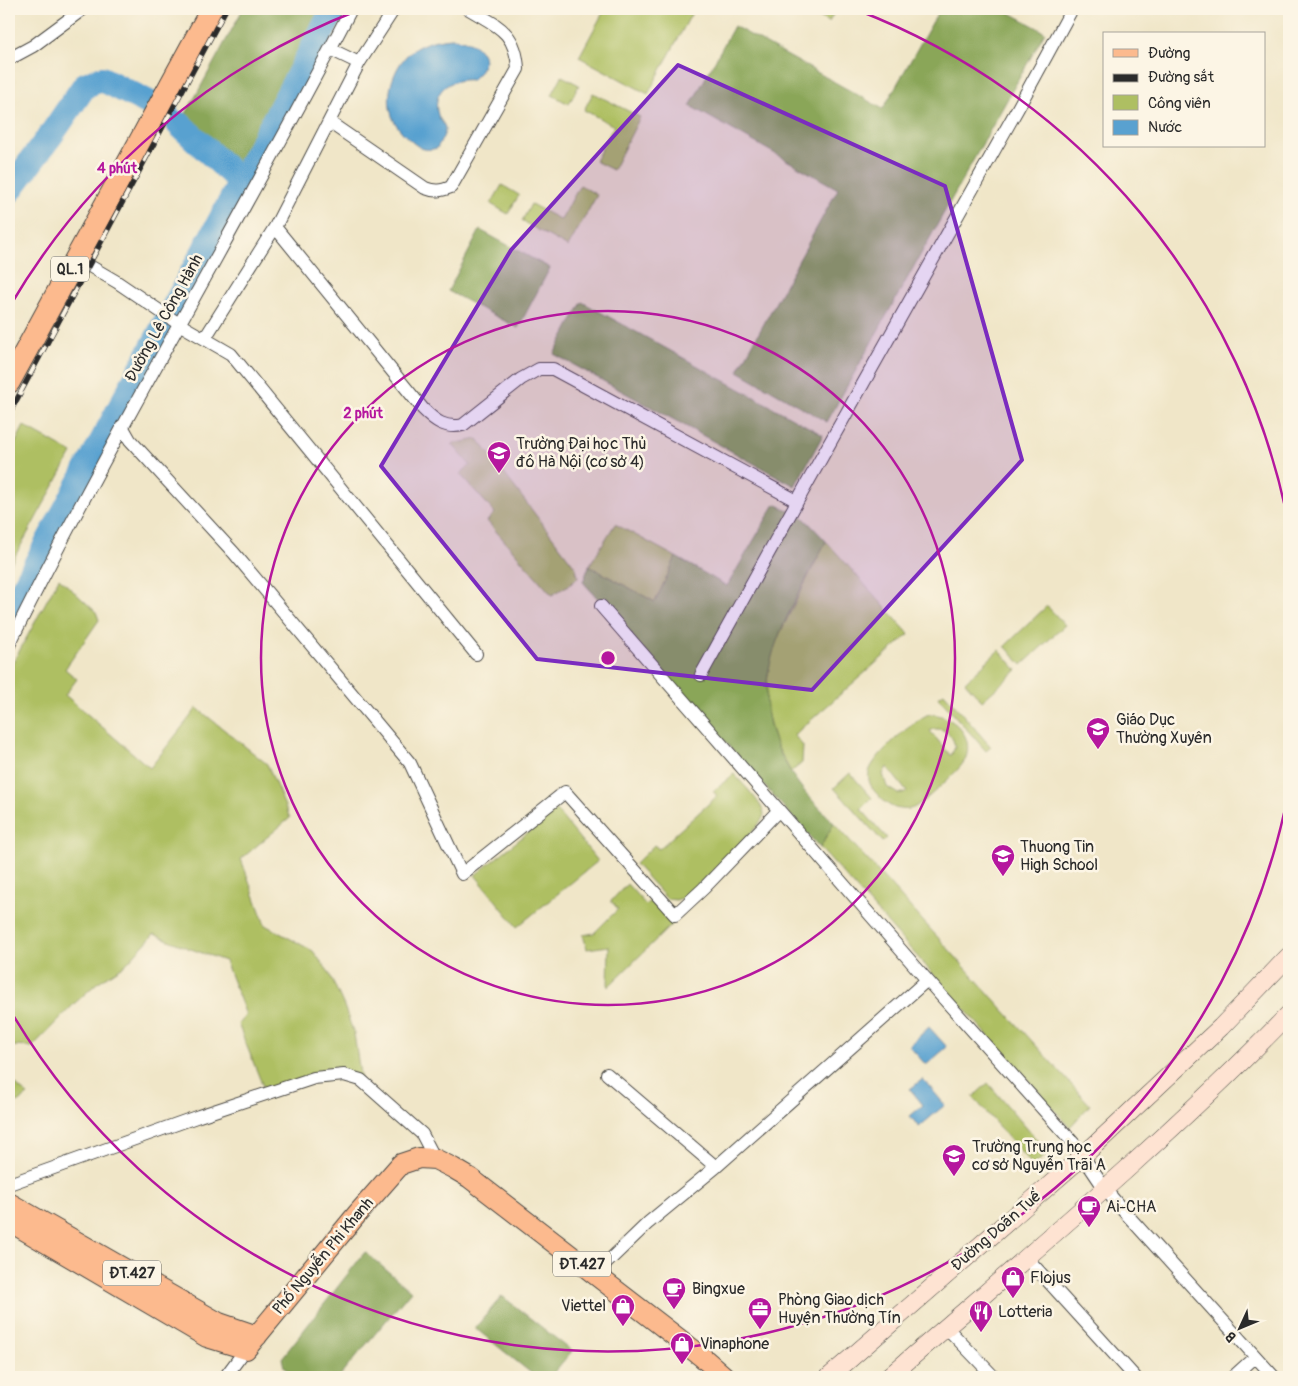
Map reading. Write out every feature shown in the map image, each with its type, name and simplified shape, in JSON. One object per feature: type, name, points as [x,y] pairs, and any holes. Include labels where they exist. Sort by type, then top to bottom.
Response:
[{"type":"highway","name":"QL.1","points":[[9,382],[14,359],[76,258],[212,9]]},
{"type":"main road","name":"Phố Nguyễn Phi Khanh","points":[[252,1343],[368,1201],[401,1164],[418,1158],[435,1159]]},
{"type":"main road","name":"ĐT.427","points":[[435,1159],[470,1178],[701,1356],[725,1377]]},
{"type":"main road","name":"ĐT.427","points":[[9,1204],[252,1343]]},
{"type":"main road","name":"ĐT.427","points":[[9,1221],[207,1337],[252,1343]]},
{"type":"street","points":[[9,59],[33,46],[82,9]]},
{"type":"street","name":"Đường Lê Công Hành","points":[[9,645],[52,557],[175,322],[248,200],[351,9]]},
{"type":"street","points":[[205,338],[274,227],[359,63],[394,9]]},
{"type":"street","points":[[329,122],[425,188],[433,191],[451,187],[518,69],[518,56],[505,30],[468,9]]},
{"type":"street","points":[[701,675],[1072,9]]},
{"type":"street","points":[[330,48],[359,63]]},
{"type":"street","points":[[274,227],[434,421],[454,427],[463,424],[521,378],[539,369],[553,369],[797,501]]},
{"type":"street","points":[[76,258],[117,282],[175,322],[231,354],[476,654]]},
{"type":"street","points":[[122,426],[130,440],[234,553],[410,763],[462,874],[565,792],[675,915],[704,888],[778,810]]},
{"type":"street","points":[[601,606],[926,980],[1083,1156],[1105,1189],[1274,1377]]},
{"type":"street","name":"Đường Doãn Tuế","points":[[829,1377],[1083,1156],[1221,1027],[1289,956]]},
{"type":"street","points":[[595,1274],[648,1223],[716,1167],[926,980]]},
{"type":"street","points":[[889,1377],[1105,1189],[1250,1055],[1289,1014]]},
{"type":"street","points":[[607,1074],[716,1167]]},
{"type":"street","points":[[9,1184],[199,1116],[298,1083],[315,1078],[344,1075],[361,1080],[422,1134],[435,1159]]},
{"type":"street","points":[[1026,1258],[1135,1377]]},
{"type":"street","points":[[946,1327],[994,1377]]},
{"type":"street","name":"Phố Nguyễn Phi Khanh","points":[[225,1377],[252,1343]]},
{"type":"street","points":[[1234,1377],[1255,1357]]},
{"type":"highlighted area","points":[[678,65],[945,186],[1022,460],[812,690],[537,659],[381,466],[511,250]]},
{"type":"green space","points":[[243,9],[324,9],[241,169],[175,134]]},
{"type":"green space","points":[[605,9],[694,9],[648,94],[579,57]]},
{"type":"green space","points":[[805,9],[836,9],[829,22]]},
{"type":"green space","points":[[940,9],[1003,9],[1045,32],[827,422],[738,371],[838,189],[690,106],[734,26],[883,109]]},
{"type":"green space","points":[[562,76],[579,85],[569,104],[552,95]]},
{"type":"green space","points":[[593,93],[640,117],[613,170],[595,161],[614,126],[584,110]]},
{"type":"green space","points":[[502,185],[519,195],[508,214],[491,204]]},
{"type":"green space","points":[[580,185],[597,195],[568,247],[522,221],[531,204],[561,220]]},
{"type":"green space","points":[[480,230],[550,268],[518,328],[448,291]]},
{"type":"green space","points":[[582,302],[823,435],[795,486],[554,354]]},
{"type":"green space","points":[[24,426],[72,453],[9,567],[9,456]]},
{"type":"green space","points":[[478,439],[576,568],[578,577],[572,583],[552,595],[487,521],[495,513],[460,474],[470,465],[452,444]]},
{"type":"green space","points":[[775,504],[803,517],[826,541],[781,631],[771,660],[767,689],[768,718],[778,750],[798,783],[834,823],[820,848],[583,582],[589,566],[655,602],[676,557],[727,586]]},
{"type":"green space","points":[[615,524],[676,557],[655,602],[589,566]]},
{"type":"green space","points":[[826,541],[909,634],[794,735],[803,746],[802,763],[791,772],[775,742],[766,708],[768,668],[774,645]]},
{"type":"green space","points":[[59,578],[96,612],[99,620],[65,669],[77,679],[65,695],[150,768],[197,708],[267,764],[290,818],[241,859],[265,925],[313,951],[328,971],[354,1034],[361,1080],[344,1075],[266,1094],[238,1024],[246,1015],[225,961],[154,934],[125,965],[97,983],[75,1003],[32,1047],[11,1046],[9,1050],[9,670]]},
{"type":"green space","points":[[1047,606],[1065,625],[1022,665],[1005,646]]},
{"type":"green space","points":[[999,650],[1017,670],[982,701],[965,682]]},
{"type":"green space","points":[[944,693],[991,747],[986,751],[938,697]]},
{"type":"green space","points":[[929,714],[937,715],[953,722],[964,734],[968,751],[962,764],[920,804],[910,809],[897,808],[885,802],[870,785],[869,772],[872,765],[886,748],[904,731]],"holes":[[[934,729],[945,731],[953,739],[955,747],[951,756],[930,731]],[[887,767],[907,792],[898,794],[887,787],[883,774]]]},
{"type":"green space","points":[[850,773],[872,798],[861,809],[887,838],[883,842],[834,788]]},
{"type":"green space","points":[[734,774],[763,810],[764,814],[761,821],[729,856],[685,897],[676,900],[667,899],[635,864],[654,845],[659,849],[717,796],[713,791]]},
{"type":"green space","points":[[556,810],[598,861],[517,927],[475,875]]},
{"type":"green space","points":[[834,823],[1090,1105],[1070,1127],[820,848]]},
{"type":"green space","points":[[627,884],[646,905],[654,897],[674,922],[608,987],[609,946],[587,949],[583,935],[594,933],[618,909],[611,901]]},
{"type":"green space","points":[[9,1076],[28,1095],[9,1109]]},
{"type":"green space","points":[[988,1083],[1048,1153],[1033,1166],[973,1097]]},
{"type":"green space","points":[[365,1252],[411,1291],[339,1377],[296,1377],[284,1367],[282,1358]]},
{"type":"green space","points":[[502,1296],[572,1351],[550,1377],[536,1377],[475,1328]]},
{"type":"water","points":[[452,38],[476,46],[485,60],[480,72],[472,80],[456,81],[444,88],[440,93],[437,99],[438,115],[445,127],[445,132],[437,148],[426,149],[419,147],[410,140],[395,123],[389,97],[393,78],[402,61],[416,48],[429,42]]},
{"type":"water","points":[[929,1027],[947,1047],[926,1065],[909,1046]]},
{"type":"water","points":[[923,1079],[945,1105],[919,1127],[910,1116],[923,1105],[910,1089]]},
{"type":"waterway","points":[[9,615],[334,9]]},
{"type":"waterway","points":[[9,191],[85,85],[102,79],[165,111]]},
{"type":"waterway","points":[[179,124],[241,182]]},
{"type":"railway","points":[[9,414],[226,9]]},
{"type":"place","name":"Trường Đại học Thủ đô Hà Nội (cơ sở 4)","points":[[499,474]]},
{"type":"place","name":"Giáo Dục Thường Xuyên","points":[[1098,750]]},
{"type":"place","name":"Thuong Tin High School","points":[[1003,877]]},
{"type":"place","name":"Trường Trung học cơ sở Nguyễn Trãi A","points":[[954,1177]]},
{"type":"place","name":"Ai-CHA","points":[[1089,1228]]},
{"type":"place","name":"Flojus","points":[[1013,1299]]},
{"type":"place","name":"Bingxue","points":[[674,1310]]},
{"type":"place","name":"Viettel","points":[[623,1327]]},
{"type":"place","name":"Phòng Giao dịch Huyện Thường Tín","points":[[760,1330]]},
{"type":"place","name":"Lotteria","points":[[981,1333]]},
{"type":"place","name":"Vinaphone","points":[[682,1365]]}]
